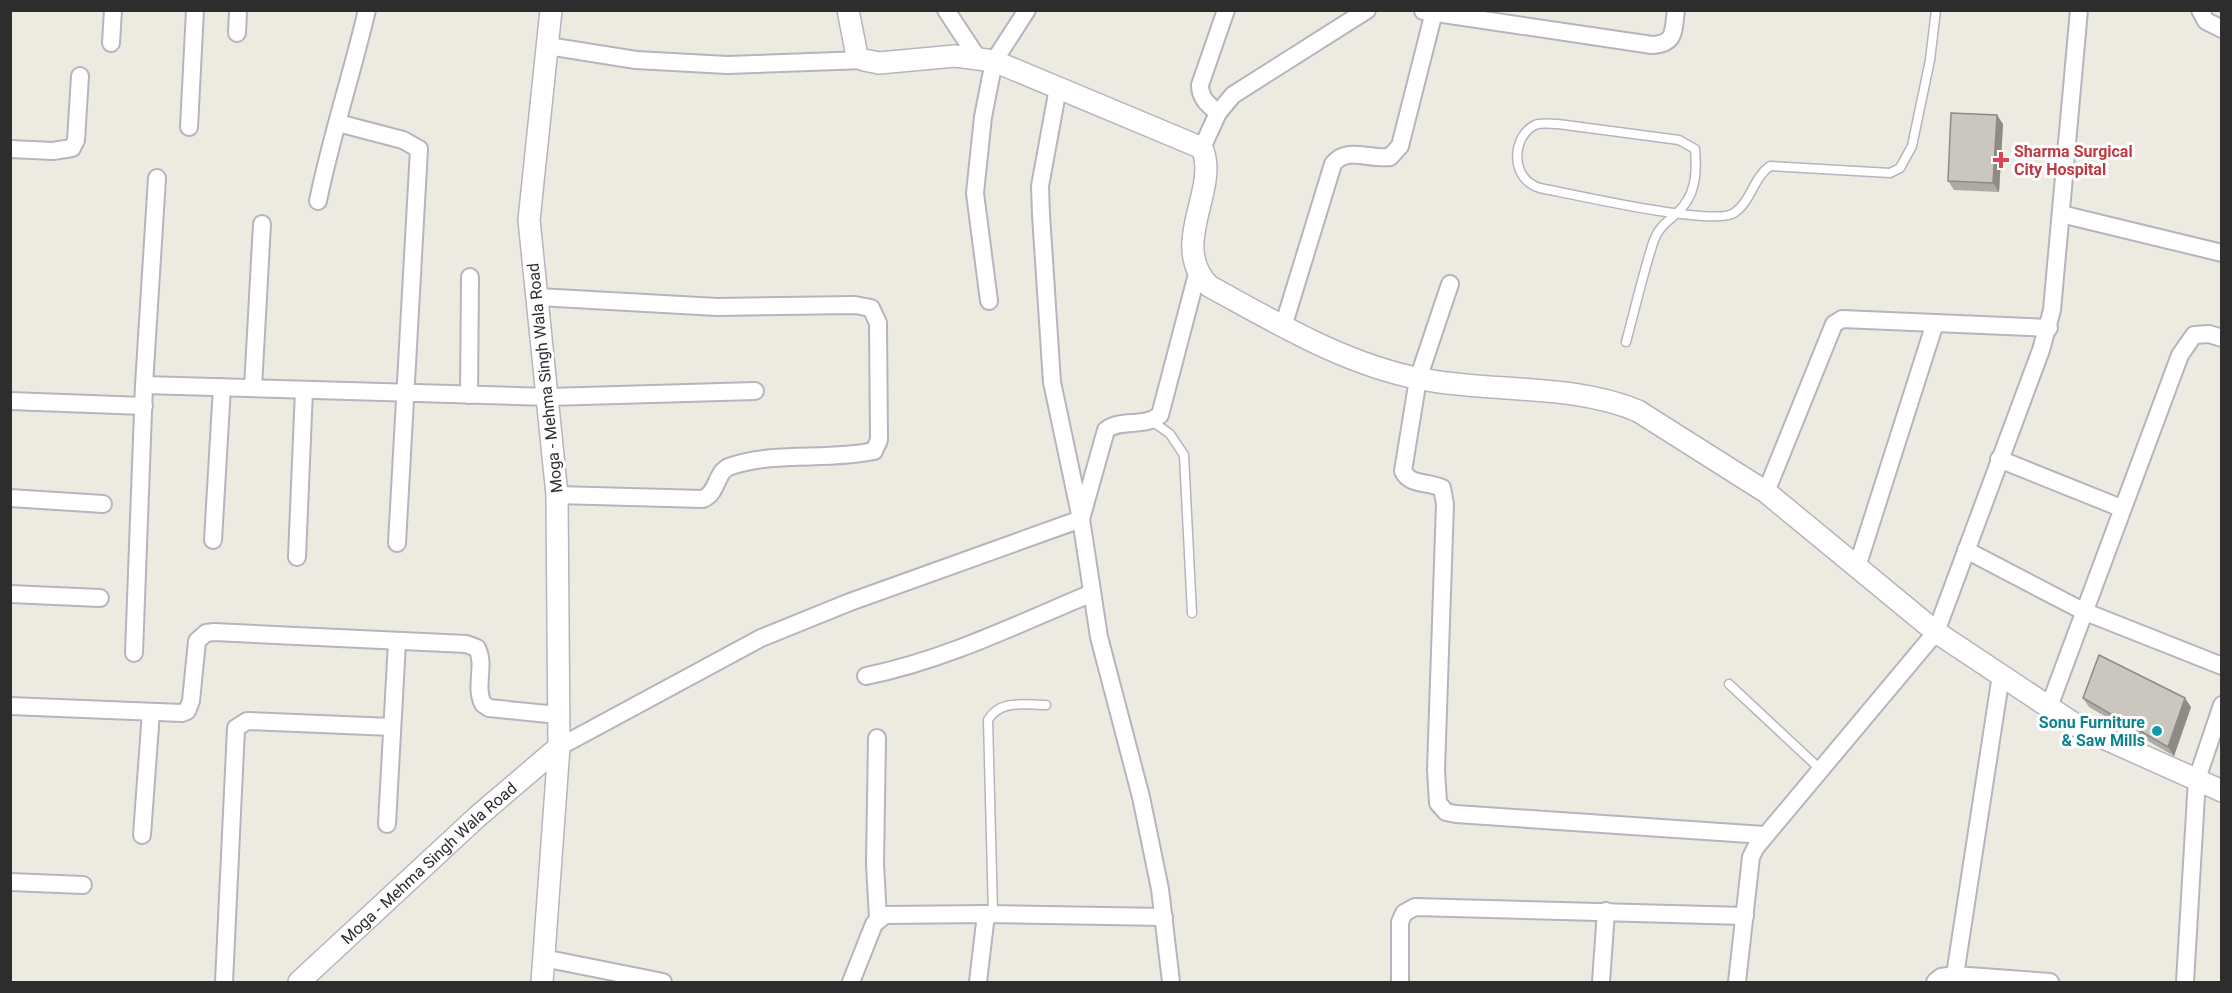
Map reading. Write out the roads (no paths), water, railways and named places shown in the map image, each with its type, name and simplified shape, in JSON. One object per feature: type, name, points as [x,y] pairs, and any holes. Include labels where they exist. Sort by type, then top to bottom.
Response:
[{"type":"street","points":[[111,43],[113,10]]},
{"type":"street","points":[[189,127],[195,10]]},
{"type":"street","points":[[237,33],[238,10]]},
{"type":"street","points":[[318,201],[367,10]]},
{"type":"street","name":"Moga - Mehma Singh Wala Road","points":[[542,982],[559,747],[557,495],[549,397],[529,220],[551,10]]},
{"type":"street","points":[[848,10],[857,56],[864,60]]},
{"type":"street","points":[[946,10],[986,59]]},
{"type":"street","points":[[989,301],[975,193],[986,59],[1027,10]]},
{"type":"street","points":[[1218,113],[1200,93],[1200,85],[1226,10]]},
{"type":"street","points":[[1367,10],[1243,87],[1226,101],[1218,113],[1202,148],[1206,164],[1192,257],[1197,274],[1209,286],[1339,355],[1418,379],[1577,396],[1621,404],[1638,411],[1766,492],[1936,632],[2079,727],[2222,790]]},
{"type":"street","points":[[1283,327],[1333,164],[1338,156],[1348,153],[1390,157],[1400,146],[1428,11],[1652,45],[1665,44],[1671,39],[1676,10]]},
{"type":"street","points":[[1737,982],[1751,857],[1764,835],[1936,632],[2049,328],[2079,10]]},
{"type":"street","points":[[2200,10],[2206,21],[2222,29]]},
{"type":"street","points":[[548,46],[636,60],[727,65],[864,60],[879,63],[956,56],[986,59],[1202,148]]},
{"type":"street","points":[[10,148],[53,151],[72,148],[76,140],[80,76]]},
{"type":"street","points":[[1058,88],[1040,186],[1052,382],[1081,519],[1099,637],[1141,797],[1164,917],[1171,982]]},
{"type":"street","points":[[338,123],[403,140],[419,149],[397,543]]},
{"type":"street","points":[[134,653],[144,385],[157,178]]},
{"type":"street","points":[[2061,214],[2222,253]]},
{"type":"street","points":[[253,388],[262,224]]},
{"type":"street","points":[[1081,519],[1106,430],[1112,425],[1152,421],[1160,415],[1197,274]]},
{"type":"street","points":[[469,395],[470,278]]},
{"type":"street","points":[[1450,284],[1418,379],[1403,471],[1412,481],[1436,485],[1444,494],[1436,770],[1438,803],[1441,809],[1456,814],[1764,835]]},
{"type":"street","points":[[538,297],[717,307],[855,305],[871,308],[878,323],[879,441],[874,451],[760,460],[729,466],[721,473],[715,491],[703,499],[557,495]]},
{"type":"street","points":[[1766,492],[1834,324],[1842,319],[2049,328]]},
{"type":"street","points":[[1857,567],[1935,323]]},
{"type":"street","points":[[2049,707],[2121,508],[2187,343],[2194,335],[2200,334],[2222,338]]},
{"type":"street","points":[[144,385],[549,397],[755,391]]},
{"type":"street","points":[[213,540],[222,387]]},
{"type":"street","points":[[297,557],[304,390]]},
{"type":"street","points":[[10,401],[144,406]]},
{"type":"street","points":[[1999,459],[2121,508]]},
{"type":"street","points":[[10,498],[103,504]]},
{"type":"street","points":[[559,747],[761,638],[850,602],[1081,519]]},
{"type":"street","points":[[1966,550],[2083,611],[2222,666]]},
{"type":"street","points":[[866,676],[899,669],[947,654],[1092,593]]},
{"type":"street","points":[[10,594],[100,598]]},
{"type":"street","points":[[10,706],[175,713],[187,711],[191,701],[197,640],[206,633],[472,646],[480,654],[479,689],[483,704],[489,708],[558,715]]},
{"type":"street","points":[[387,824],[397,642]]},
{"type":"street","points":[[1956,975],[2001,675]]},
{"type":"street","points":[[2185,982],[2197,779],[2222,705]]},
{"type":"street","points":[[142,836],[151,712]]},
{"type":"street","points":[[224,982],[236,728],[247,721],[392,727]]},
{"type":"street","points":[[851,982],[878,918],[875,864],[877,738]]},
{"type":"street","name":"Moga - Mehma Singh Wala Road","points":[[299,982],[477,817],[559,747]]},
{"type":"street","points":[[10,882],[83,885]]},
{"type":"street","points":[[1400,982],[1400,922],[1409,909],[1606,911],[1745,916]]},
{"type":"street","points":[[1601,982],[1606,911]]},
{"type":"street","points":[[878,918],[897,914],[1164,917]]},
{"type":"street","points":[[978,982],[989,914]]},
{"type":"street","points":[[543,958],[663,982]]},
{"type":"street","points":[[1935,982],[1941,977],[1956,975],[2050,982]]},
{"type":"lane","points":[[1626,342],[1654,240],[1664,223],[1677,213],[1690,199],[1695,175],[1695,149],[1679,140],[1542,123],[1534,125],[1520,146],[1517,160],[1518,170],[1529,185],[1677,213],[1703,218],[1733,214],[1741,206],[1761,172],[1770,166],[1890,173],[1900,168],[1912,146],[1930,60],[1936,10]]},
{"type":"lane","points":[[1152,421],[1170,434],[1184,455],[1192,613]]},
{"type":"lane","points":[[1729,684],[1820,769]]},
{"type":"lane","points":[[989,914],[988,720],[993,711],[1002,705],[1046,705]]},
{"type":"place","name":"Sharma Surgical City Hospital","points":[[2001,160]]},
{"type":"place","name":"Sonu Furniture & Saw Mills","points":[[2157,731]]}]
